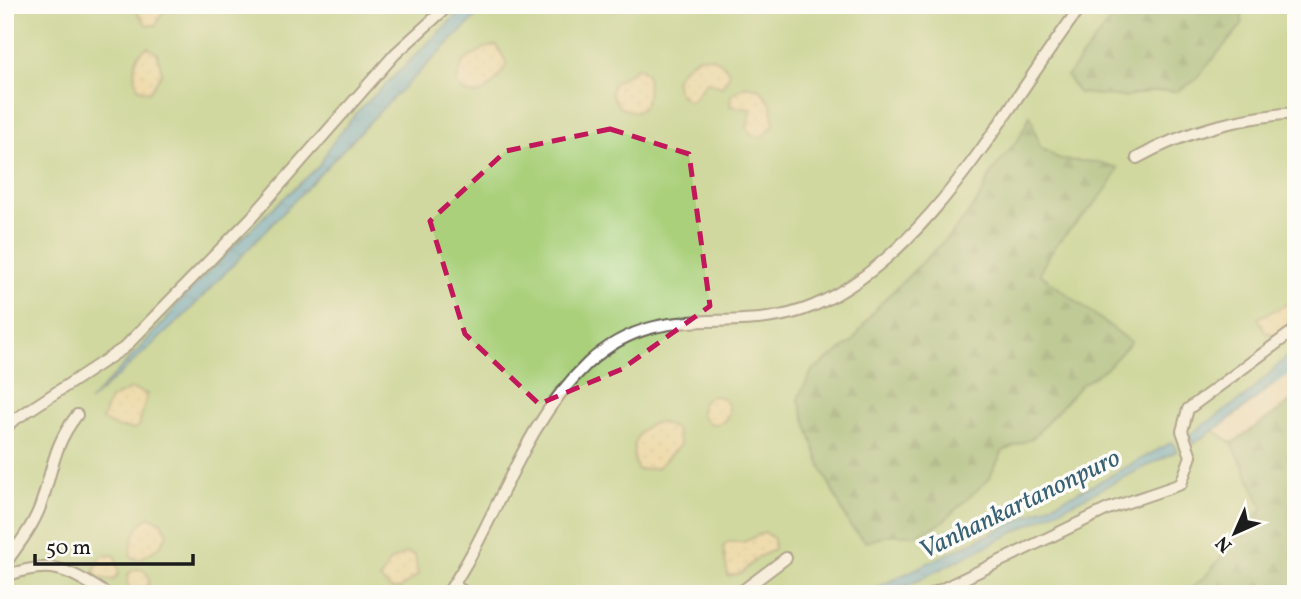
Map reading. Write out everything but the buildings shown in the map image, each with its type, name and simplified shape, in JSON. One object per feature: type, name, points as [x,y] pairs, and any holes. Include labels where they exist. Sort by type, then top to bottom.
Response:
[{"type":"lane","points":[[5,430],[11,422],[124,348],[260,207],[395,54],[449,5]]},
{"type":"lane","points":[[468,594],[450,589],[529,436],[587,364],[617,341],[649,327],[694,320],[784,316],[832,297],[862,277],[905,242],[1004,122],[1082,5]]},
{"type":"lane","points":[[1137,158],[1211,128],[1263,116],[1296,113]]},
{"type":"lane","points":[[932,594],[1108,509],[1181,484],[1191,456],[1182,431],[1188,409],[1296,329]]},
{"type":"lane","points":[[5,564],[34,519],[47,483],[55,448],[77,415]]},
{"type":"lane","points":[[738,594],[786,558]]},
{"type":"lane","points":[[5,576],[49,566],[76,576],[107,594]]},
{"type":"highlighted area","points":[[610,129],[689,154],[710,306],[622,369],[539,404],[465,334],[430,221],[506,151]]},
{"type":"green space","points":[[5,5],[1296,5],[1296,348],[1247,395],[1206,425],[1232,443],[1263,508],[1205,577],[1185,594],[5,594]]},
{"type":"green space","points":[[1122,5],[1238,5],[1242,7],[1242,25],[1193,82],[1177,91],[1151,91],[1125,97],[1078,93],[1067,76]]},
{"type":"green space","points":[[1030,115],[1040,147],[1061,160],[1098,162],[1118,168],[1101,196],[1056,246],[1040,274],[1131,342],[1108,367],[1081,385],[1033,438],[1003,451],[988,480],[940,524],[917,535],[889,535],[866,542],[850,526],[821,467],[798,398],[812,371],[852,342],[876,308],[955,230],[979,199],[992,172],[1019,138]]},
{"type":"green space","points":[[1296,398],[1296,594],[1185,594],[1205,577],[1263,508],[1232,443]]},
{"type":"sand","points":[[138,5],[166,6],[156,25],[147,25],[138,14]]},
{"type":"sand","points":[[497,45],[507,64],[498,78],[478,94],[464,91],[456,83],[463,62],[485,48]]},
{"type":"sand","points":[[148,47],[157,53],[162,73],[149,92],[139,89],[135,77],[136,60]]},
{"type":"sand","points":[[698,57],[717,60],[730,74],[722,87],[706,82],[693,100],[687,101],[678,92],[675,80],[683,68]]},
{"type":"sand","points":[[638,67],[647,74],[648,91],[644,106],[636,112],[620,108],[611,94],[613,84]]},
{"type":"sand","points":[[745,86],[760,89],[771,104],[774,125],[762,137],[752,135],[747,128],[751,109],[730,106],[731,95]]},
{"type":"sand","points":[[1296,296],[1296,327],[1279,336],[1265,332],[1258,318],[1284,306]]},
{"type":"sand","points":[[131,389],[147,394],[139,426],[134,429],[115,427],[102,420],[110,399]]},
{"type":"sand","points":[[715,396],[725,400],[729,410],[725,420],[715,424],[705,420],[701,410],[705,400]]},
{"type":"sand","points":[[659,422],[676,429],[680,445],[657,468],[638,470],[634,455],[636,440],[645,428]]},
{"type":"sand","points":[[149,517],[161,521],[168,533],[160,546],[139,560],[130,556],[133,539],[140,524]]},
{"type":"sand","points":[[765,532],[774,539],[774,550],[758,557],[742,573],[728,576],[723,547],[728,542],[744,542]]},
{"type":"sand","points":[[406,553],[415,555],[418,575],[399,589],[391,589],[380,579],[390,561]]},
{"type":"sand","points":[[115,555],[119,573],[114,580],[99,578],[94,571],[102,556]]},
{"type":"sand","points":[[138,569],[146,572],[149,580],[146,588],[138,591],[130,588],[127,580],[130,572]]},
{"type":"water","points":[[467,5],[488,5],[380,111],[186,314],[89,402],[165,321],[179,302],[264,216],[319,166],[330,146],[357,112]]},
{"type":"water","points":[[1296,348],[1296,363],[1234,416],[1193,444],[1189,435],[1247,395]]},
{"type":"water","points":[[1172,442],[1177,451],[891,594],[863,594],[1097,483]]},
{"type":"waterway","name":"Vanhankartanonpuro","points":[[1276,380],[1296,367]]}]
